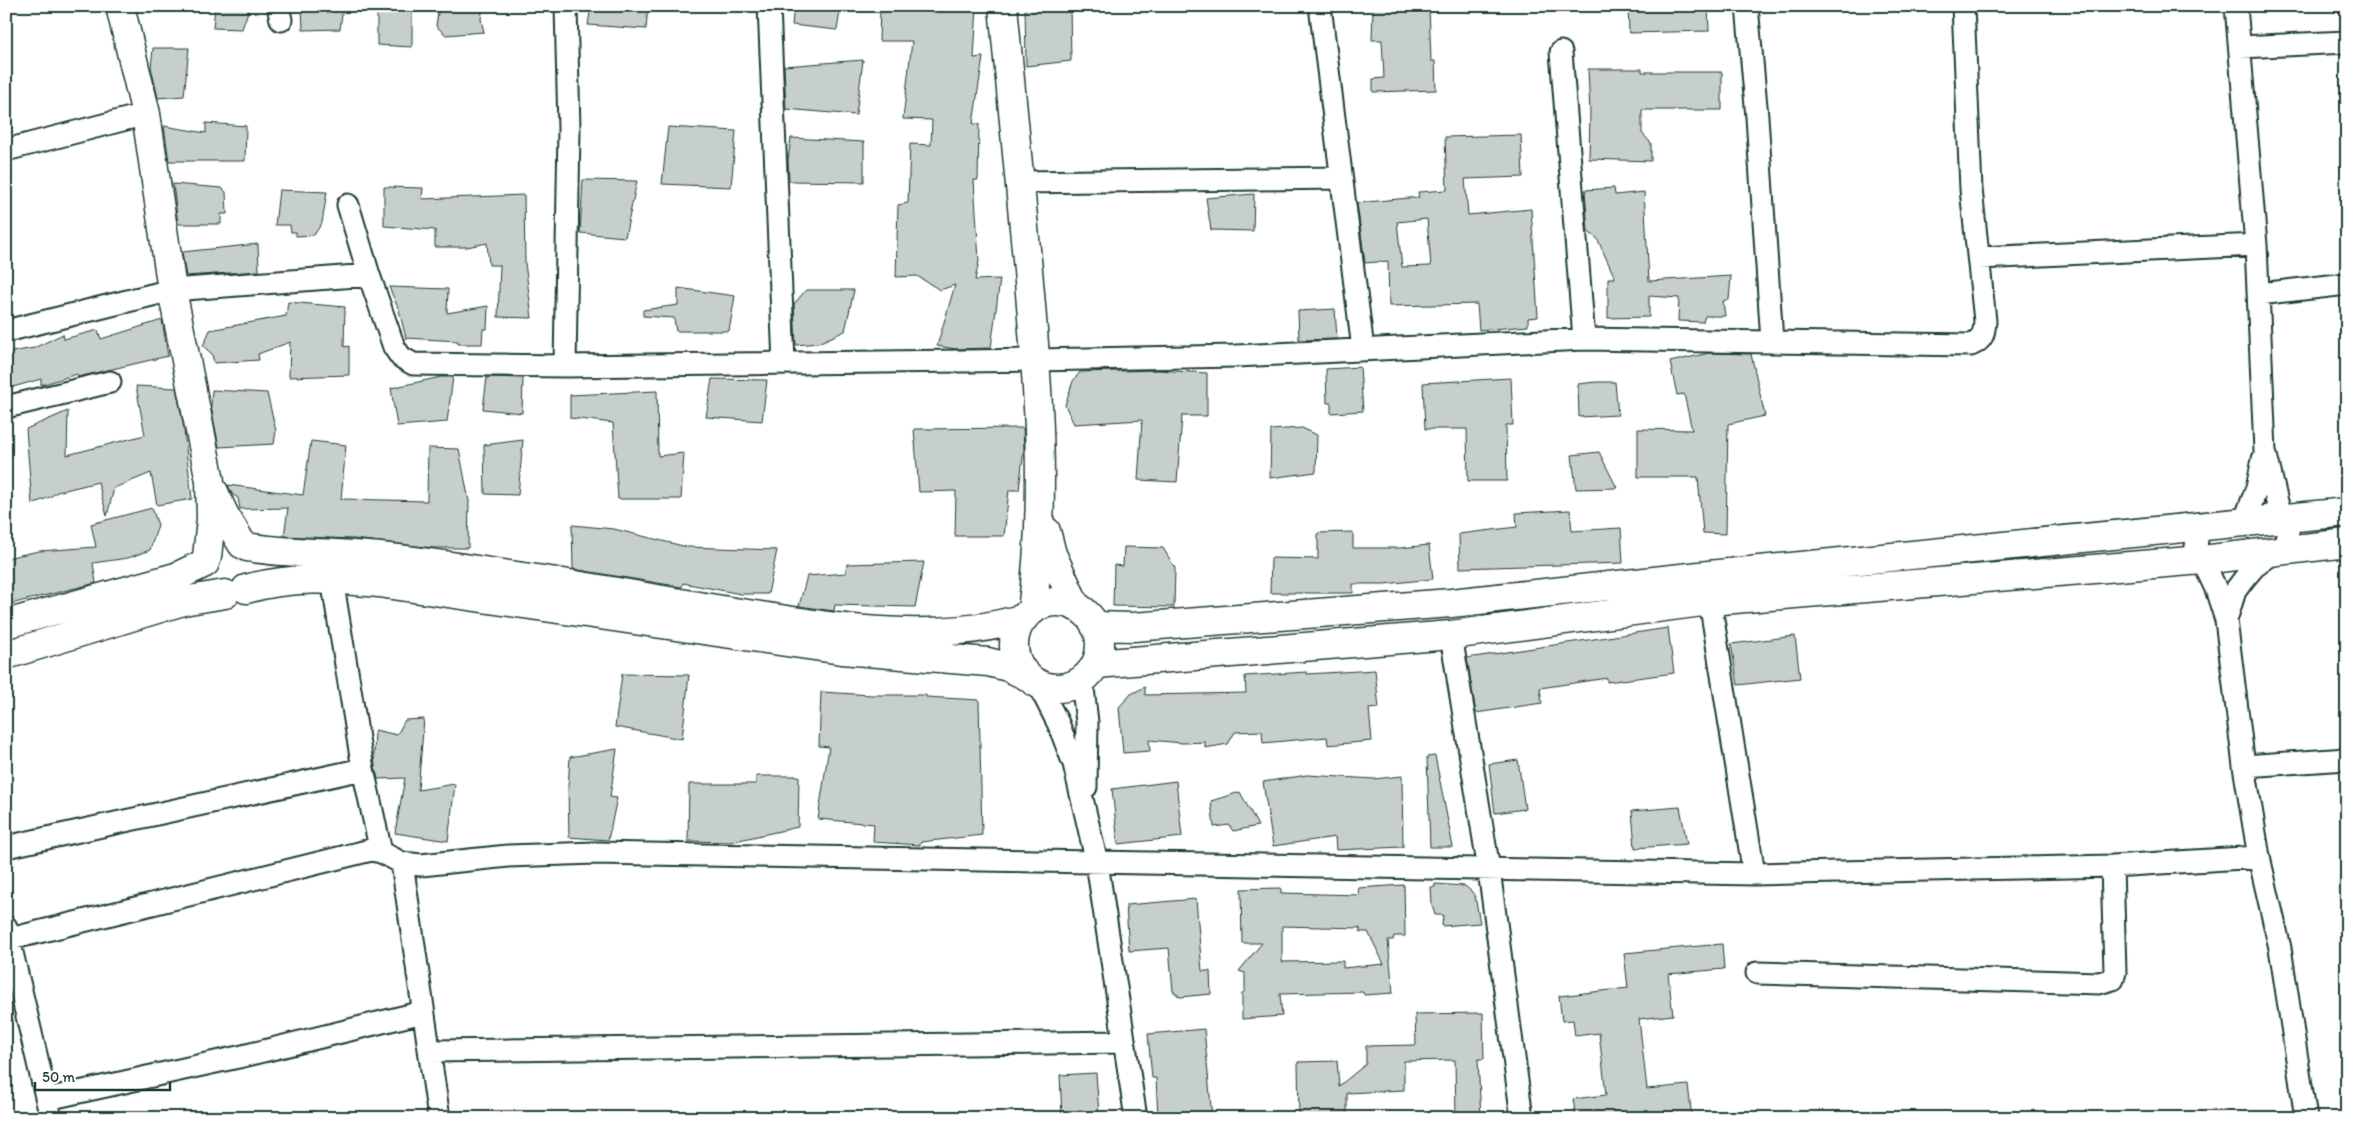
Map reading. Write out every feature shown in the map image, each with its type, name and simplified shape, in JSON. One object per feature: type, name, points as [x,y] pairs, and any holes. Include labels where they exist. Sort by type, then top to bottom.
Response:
[{"type":"main road","points":[[120,6],[146,114],[172,290],[210,481],[211,519],[205,572],[212,586],[236,591]]},
{"type":"main road","points":[[1004,6],[1036,360],[1040,497],[1038,554],[1028,615],[1018,629],[1015,648],[1020,666],[1032,680]]},
{"type":"main road","points":[[210,481],[224,514],[244,546],[253,554],[257,563],[256,573],[236,591]]},
{"type":"main road","points":[[1040,497],[1044,526],[1052,554],[1076,607]]},
{"type":"main road","points":[[1096,626],[1132,627],[1451,603],[1709,575],[2347,512]]},
{"type":"main road","points":[[6,624],[176,577],[206,560],[218,545],[226,542],[292,552],[382,557],[520,576],[844,629],[910,632],[985,628],[1028,615],[1054,602],[1076,607],[1087,615],[1096,626],[1100,638],[1100,652],[1089,672]]},
{"type":"main road","points":[[6,655],[184,601],[288,580],[332,579],[399,586],[842,650],[988,662],[1008,667],[1032,680],[1053,688],[1069,687],[1089,672],[1136,660],[1451,635],[1710,601],[2202,560],[2347,543]]},
{"type":"main road","points":[[1132,627],[1124,640],[1125,649],[1129,656],[1136,660]]},
{"type":"main road","points":[[985,628],[989,646],[988,662]]},
{"type":"street","points":[[565,366],[569,128],[566,6]]},
{"type":"street","points":[[769,6],[784,362]]},
{"type":"street","points":[[1320,6],[1340,178],[1363,349]]},
{"type":"street","points":[[1747,6],[1758,126],[1772,341]]},
{"type":"street","points":[[348,205],[369,275],[394,347],[401,357],[412,364],[565,366],[1236,356],[1584,339],[1971,345],[1980,341],[1984,333],[1967,131],[1963,6]]},
{"type":"street","points":[[2226,620],[2235,591],[2244,578],[2254,567],[2279,550],[2288,539],[2287,525],[2283,519],[2265,451],[2256,245],[2236,6]]},
{"type":"street","points":[[2240,47],[2347,42]]},
{"type":"street","points":[[1561,52],[1584,339]]},
{"type":"street","points":[[6,150],[146,114]]},
{"type":"street","points":[[1020,182],[1340,178]]},
{"type":"street","points":[[1979,258],[2256,245]]},
{"type":"street","points":[[6,331],[172,290],[369,275]]},
{"type":"street","points":[[2259,294],[2347,284]]},
{"type":"street","points":[[6,407],[110,382]]},
{"type":"street","points":[[2244,522],[2257,488],[2265,451]]},
{"type":"street","points":[[2202,526],[2196,540],[2198,554],[2216,589],[2226,620],[2244,766],[2259,857],[2281,957],[2306,1118]]},
{"type":"street","points":[[332,579],[363,769],[381,852]]},
{"type":"street","points":[[1710,601],[1754,874]]},
{"type":"street","points":[[1451,635],[1489,870],[1522,1118]]},
{"type":"street","points":[[1085,807],[1089,672]]},
{"type":"street","points":[[1032,680],[1058,723],[1074,764],[1085,807],[1097,863],[1136,1118]]},
{"type":"street","points":[[2244,766],[2347,759]]},
{"type":"street","points":[[6,846],[363,769]]},
{"type":"street","points":[[423,1012],[243,1056],[49,1108],[7,935],[371,850],[381,852],[402,863],[421,864],[508,856],[594,853],[1754,874],[2112,866],[2259,857]]},
{"type":"street","points":[[402,863],[439,1118]]},
{"type":"street","points":[[1757,973],[2108,982],[2113,979],[2115,972],[2112,866]]},
{"type":"street","points":[[430,1051],[1124,1042]]},
{"type":"building","points":[[215,6],[250,6],[242,29],[213,28]]},
{"type":"building","points":[[302,6],[343,6],[340,29],[303,30]]},
{"type":"building","points":[[377,6],[412,6],[412,47],[377,45]]},
{"type":"building","points":[[439,6],[483,6],[481,19],[484,32],[446,35],[436,26]]},
{"type":"building","points":[[591,6],[648,6],[646,29],[588,25]]},
{"type":"building","points":[[794,6],[841,6],[837,30],[792,25]]},
{"type":"building","points":[[880,6],[977,6],[974,58],[983,57],[973,124],[979,124],[978,180],[974,180],[979,261],[975,280],[1000,279],[991,348],[956,349],[937,346],[955,285],[940,290],[917,276],[896,277],[898,205],[908,203],[910,144],[931,145],[932,120],[903,119],[912,41],[879,41]]},
{"type":"building","points":[[1025,6],[1070,6],[1071,61],[1026,66]]},
{"type":"building","points":[[1373,6],[1429,6],[1431,61],[1435,61],[1436,90],[1373,92],[1373,79],[1384,78],[1382,40],[1372,40]]},
{"type":"building","points":[[1628,6],[1708,6],[1709,31],[1629,33]]},
{"type":"building","points":[[153,48],[189,48],[184,96],[158,98],[151,67]]},
{"type":"building","points":[[863,60],[856,115],[786,109],[784,66]]},
{"type":"building","points":[[1588,69],[1642,69],[1642,72],[1722,72],[1722,110],[1642,110],[1642,133],[1651,143],[1651,161],[1589,159],[1590,113]]},
{"type":"building","points":[[206,123],[246,126],[245,161],[169,161],[164,126],[206,133]]},
{"type":"building","points":[[668,127],[736,131],[731,187],[662,184]]},
{"type":"building","points":[[1521,135],[1523,177],[1465,179],[1468,215],[1531,209],[1538,317],[1528,318],[1528,326],[1479,330],[1477,304],[1389,306],[1388,261],[1365,263],[1357,203],[1419,197],[1418,192],[1447,190],[1445,137]],"holes":[[[1427,219],[1431,266],[1402,267],[1397,222]]]},
{"type":"building","points":[[791,138],[864,142],[864,182],[789,181],[788,160]]},
{"type":"building","points":[[583,180],[637,181],[625,237],[580,233]]},
{"type":"building","points":[[173,184],[222,188],[226,192],[227,214],[221,214],[221,224],[178,224]]},
{"type":"building","points":[[384,187],[423,188],[422,199],[524,195],[525,263],[532,318],[498,317],[500,265],[489,265],[487,243],[467,247],[435,247],[435,230],[384,226]]},
{"type":"building","points":[[1614,188],[1615,195],[1644,192],[1649,281],[1731,276],[1729,300],[1723,301],[1725,316],[1705,316],[1703,322],[1678,321],[1679,298],[1649,296],[1649,317],[1608,318],[1608,278],[1615,278],[1597,238],[1588,232],[1585,190]]},
{"type":"building","points":[[279,190],[327,192],[322,223],[314,235],[296,236],[296,232],[291,232],[290,225],[275,225]]},
{"type":"building","points":[[1254,194],[1253,231],[1211,230],[1206,198]]},
{"type":"building","points":[[258,244],[259,271],[186,276],[182,252]]},
{"type":"building","points":[[389,287],[448,289],[447,313],[488,306],[487,329],[483,329],[482,344],[458,344],[458,341],[406,338],[399,310]]},
{"type":"building","points":[[678,288],[735,296],[729,331],[676,331],[674,318],[643,316],[643,310],[678,305]]},
{"type":"building","points":[[806,290],[854,290],[845,331],[818,343],[796,345],[794,304]]},
{"type":"building","points":[[288,302],[345,307],[344,347],[349,346],[349,375],[289,377],[290,342],[258,354],[259,360],[214,363],[212,354],[203,346],[210,330],[286,316]]},
{"type":"building","points":[[1335,309],[1337,339],[1299,340],[1298,311]]},
{"type":"building","points":[[162,320],[168,356],[78,377],[77,374],[41,385],[41,379],[6,389],[6,353],[34,348],[63,334],[64,339],[98,330],[101,339]]},
{"type":"building","points":[[1709,353],[1751,354],[1765,416],[1728,424],[1726,534],[1703,533],[1698,477],[1638,477],[1638,429],[1692,430],[1684,394],[1677,395],[1670,362]]},
{"type":"building","points":[[1360,367],[1363,411],[1331,413],[1331,403],[1327,403],[1326,369]]},
{"type":"building","points":[[1158,370],[1207,373],[1207,416],[1182,416],[1177,482],[1138,480],[1142,420],[1074,424],[1065,405],[1073,381],[1080,372]]},
{"type":"building","points":[[441,377],[453,377],[447,422],[397,426],[391,388]]},
{"type":"building","points":[[487,377],[523,378],[522,413],[483,409]]},
{"type":"building","points":[[1511,378],[1513,425],[1506,425],[1507,481],[1468,481],[1467,429],[1425,429],[1423,383]]},
{"type":"building","points":[[712,379],[767,380],[762,421],[706,417]]},
{"type":"building","points":[[1615,382],[1618,415],[1579,417],[1578,384]]},
{"type":"building","points":[[136,386],[176,388],[183,423],[192,499],[157,505],[151,473],[114,488],[107,516],[98,482],[57,492],[32,504],[26,429],[68,411],[67,455],[145,435]]},
{"type":"building","points":[[212,390],[267,393],[276,431],[274,444],[219,447],[211,406]]},
{"type":"building","points":[[657,391],[658,456],[684,453],[681,499],[618,499],[613,423],[570,418],[570,395]]},
{"type":"building","points":[[1023,428],[1024,449],[1019,490],[1009,490],[1004,536],[955,536],[956,491],[919,492],[914,429]]},
{"type":"building","points":[[1302,428],[1317,435],[1316,472],[1270,478],[1271,430]]},
{"type":"building","points":[[523,440],[518,495],[485,494],[484,445]]},
{"type":"building","points":[[311,441],[346,445],[341,499],[427,501],[428,448],[459,449],[469,501],[468,548],[434,548],[354,539],[284,536],[288,508],[240,509],[238,498],[232,494],[228,485],[303,495]]},
{"type":"building","points":[[1599,452],[1617,488],[1576,489],[1572,455]]},
{"type":"building","points":[[152,508],[158,525],[150,550],[128,558],[93,563],[96,583],[6,605],[6,558],[39,551],[96,547],[91,524]]},
{"type":"building","points":[[1570,510],[1572,531],[1621,528],[1623,563],[1460,568],[1459,534],[1517,527],[1516,513]]},
{"type":"building","points":[[572,525],[614,529],[687,547],[777,550],[768,594],[741,594],[683,583],[682,587],[573,569]]},
{"type":"building","points":[[1353,532],[1353,548],[1400,548],[1429,545],[1433,579],[1384,584],[1353,584],[1353,593],[1270,593],[1271,558],[1318,559],[1318,533]]},
{"type":"building","points":[[1124,547],[1163,548],[1175,568],[1174,607],[1113,606],[1114,565],[1123,566]]},
{"type":"building","points":[[924,562],[915,607],[835,605],[834,611],[799,606],[807,576],[846,573],[847,564]]},
{"type":"building","points":[[1668,628],[1674,673],[1607,682],[1607,678],[1540,688],[1542,703],[1476,713],[1467,658]]},
{"type":"building","points":[[1795,636],[1800,678],[1738,685],[1731,644]]},
{"type":"building","points":[[1375,670],[1379,708],[1369,709],[1372,741],[1328,745],[1327,737],[1263,743],[1262,731],[1235,732],[1228,744],[1205,748],[1205,742],[1183,743],[1149,740],[1150,751],[1123,753],[1119,707],[1131,694],[1145,687],[1145,695],[1246,693],[1245,676]]},
{"type":"building","points":[[622,674],[689,675],[682,739],[615,727]]},
{"type":"building","points":[[821,692],[872,695],[926,695],[926,697],[979,700],[982,835],[921,842],[920,845],[873,842],[874,824],[818,819],[829,747],[819,746]]},
{"type":"building","points":[[424,719],[418,790],[455,784],[448,841],[395,833],[405,778],[378,779],[375,767],[375,730],[397,735],[405,720]]},
{"type":"building","points":[[617,749],[610,797],[617,798],[608,840],[569,837],[568,787],[570,757]]},
{"type":"building","points":[[1435,756],[1453,847],[1430,847],[1427,757]]},
{"type":"building","points":[[1518,760],[1525,809],[1495,813],[1489,764]]},
{"type":"building","points":[[1307,775],[1374,779],[1402,776],[1403,847],[1336,850],[1335,837],[1273,846],[1263,782]]},
{"type":"building","points":[[756,776],[799,776],[798,827],[730,842],[688,841],[689,784],[756,784]]},
{"type":"building","points":[[1176,781],[1182,837],[1118,844],[1112,789]]},
{"type":"building","points":[[1240,792],[1258,826],[1233,831],[1229,825],[1214,827],[1211,801]]},
{"type":"building","points":[[1680,807],[1687,844],[1635,848],[1632,811]]},
{"type":"building","points":[[1435,884],[1465,886],[1472,892],[1475,896],[1480,923],[1442,926],[1443,915],[1435,915],[1432,905],[1431,887],[1435,887]]},
{"type":"building","points":[[1404,885],[1405,936],[1394,936],[1393,940],[1388,940],[1393,993],[1364,995],[1363,992],[1280,994],[1282,1016],[1242,1019],[1242,993],[1245,991],[1245,973],[1239,971],[1262,943],[1242,943],[1241,889],[1281,888],[1281,893],[1359,895],[1358,888]],"holes":[[[1282,926],[1360,928],[1360,932],[1368,932],[1384,964],[1343,968],[1343,961],[1282,962]]]},
{"type":"building","points":[[1196,899],[1202,971],[1210,971],[1211,994],[1180,997],[1173,991],[1169,948],[1129,951],[1126,905]]},
{"type":"building","points":[[1722,944],[1724,969],[1668,974],[1673,1015],[1639,1019],[1647,1089],[1688,1085],[1692,1118],[1576,1118],[1573,1099],[1606,1095],[1599,1033],[1575,1036],[1573,1020],[1562,1021],[1559,996],[1628,988],[1624,953]]},
{"type":"building","points":[[1483,1013],[1484,1059],[1478,1059],[1481,1118],[1456,1118],[1455,1060],[1404,1061],[1404,1090],[1347,1093],[1347,1118],[1299,1118],[1298,1062],[1337,1061],[1339,1086],[1366,1064],[1366,1046],[1416,1045],[1415,1014]]},
{"type":"building","points":[[1204,1029],[1212,1118],[1158,1118],[1156,1078],[1152,1078],[1148,1034]]},
{"type":"building","points":[[1096,1073],[1099,1114],[1062,1117],[1060,1075]]}]
